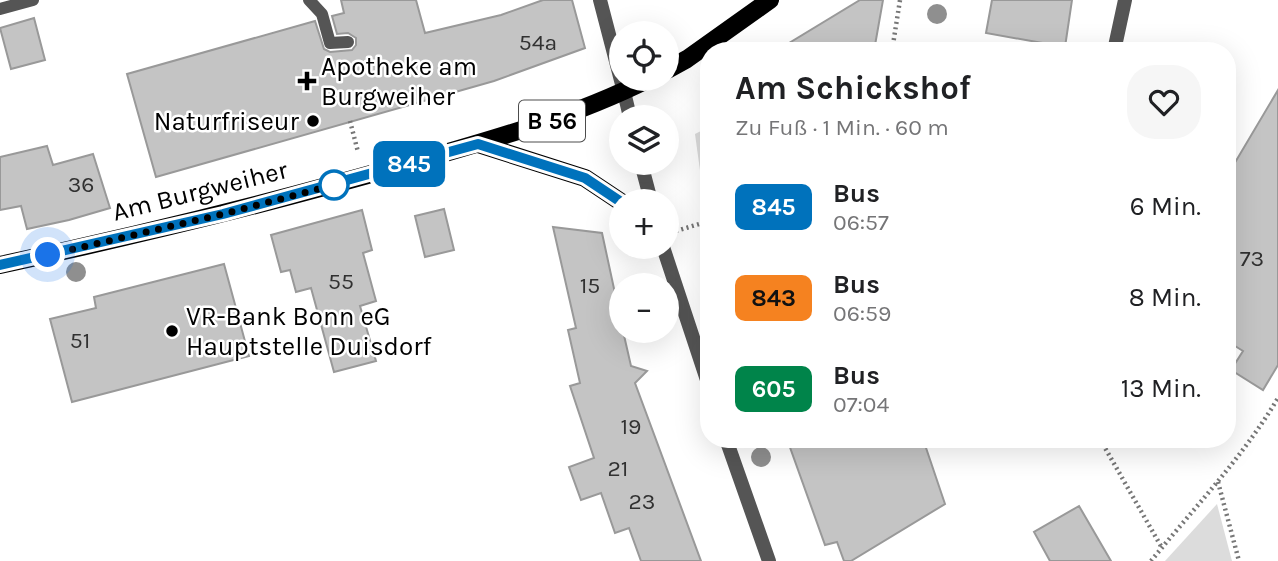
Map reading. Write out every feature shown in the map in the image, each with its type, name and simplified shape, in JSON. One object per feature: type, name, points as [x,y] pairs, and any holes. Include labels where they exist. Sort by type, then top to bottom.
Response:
[{"type":"main road","points":[[711,42],[770,0]]},
{"type":"main road","points":[[679,63],[700,50]]},
{"type":"main road","name":"Am Burgweiher","points":[[0,265],[223,214],[364,177],[552,121],[624,92]]},
{"type":"main road","points":[[478,144],[585,178],[609,194]]},
{"type":"street","points":[[600,0],[627,105]]},
{"type":"street","points":[[1116,42],[1125,0]]},
{"type":"street","points":[[667,259],[700,359]]},
{"type":"street","points":[[729,448],[769,561]]},
{"type":"lane","points":[[0,9],[33,0]]},
{"type":"lane","points":[[309,0],[322,14],[330,43],[348,42]]},
{"type":"path","points":[[893,42],[900,0]]},
{"type":"path","points":[[350,121],[364,177]]},
{"type":"path","points":[[679,230],[700,224]]},
{"type":"path","points":[[1151,561],[1217,482],[1267,417],[1278,398]]},
{"type":"path","points":[[1105,448],[1162,548]]},
{"type":"path","points":[[1217,482],[1239,561]]},
{"type":"shaded area","points":[[700,132],[700,170],[695,134]]},
{"type":"shaded area","points":[[1217,504],[1232,561],[1165,561]]},
{"type":"building","points":[[341,0],[416,0],[425,33],[501,15],[543,0],[572,0],[585,48],[494,81],[156,177],[127,74],[315,21],[324,49],[330,52],[352,50],[356,45],[356,38],[348,33],[337,34],[332,16],[344,13]]},
{"type":"building","points":[[860,0],[883,0],[876,42],[791,42]]},
{"type":"building","points":[[992,0],[1072,0],[1066,42],[1037,42],[986,33]]},
{"type":"building","points":[[34,18],[45,60],[11,69],[0,28]]},
{"type":"building","points":[[1278,90],[1278,365],[1263,390],[1236,373],[1236,362],[1243,351],[1236,347],[1236,161]]},
{"type":"building","points":[[47,146],[53,165],[93,154],[110,208],[27,229],[21,206],[0,210],[0,157]]},
{"type":"building","points":[[444,209],[454,250],[425,257],[415,216]]},
{"type":"building","points":[[362,210],[372,250],[363,253],[376,301],[360,306],[376,361],[334,372],[311,288],[296,292],[290,270],[281,272],[271,235]]},
{"type":"building","points":[[553,227],[602,233],[611,273],[609,343],[626,343],[631,366],[647,371],[635,383],[701,561],[641,561],[629,528],[615,533],[601,493],[581,500],[569,467],[594,458],[570,386],[580,383],[568,330],[576,328]]},
{"type":"building","name":"VR-Bank Bonn eG Hauptstelle Duisdorf","points":[[224,264],[249,356],[72,402],[50,319],[96,308],[94,297]]},
{"type":"building","points":[[790,448],[926,448],[945,504],[851,561],[844,561],[837,542],[825,545]]},
{"type":"building","points":[[1079,506],[1111,561],[1050,561],[1034,532]]},
{"type":"bus line","name":"845","points":[[0,265],[223,214],[478,144],[585,178],[609,194]]},
{"type":"place","name":"Apotheke am Burgweiher","points":[[307,81]]},
{"type":"place","name":"Naturfriseur","points":[[313,121]]},
{"type":"place","name":"VR-Bank Bonn eG Hauptstelle Duisdorf","points":[[172,331]]},
{"type":"route","points":[[48,255],[334,185]]}]
